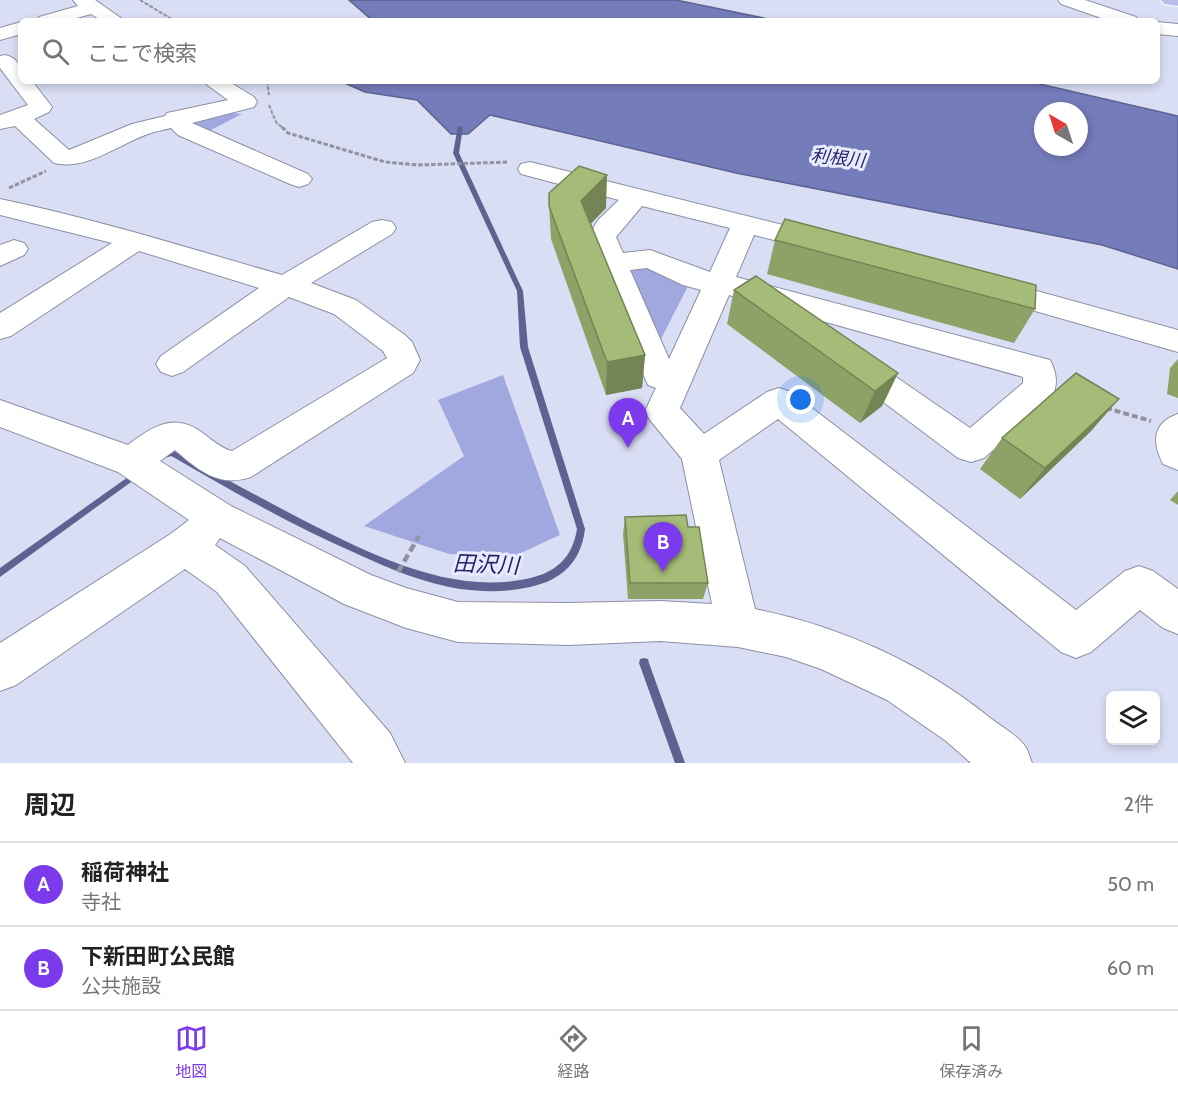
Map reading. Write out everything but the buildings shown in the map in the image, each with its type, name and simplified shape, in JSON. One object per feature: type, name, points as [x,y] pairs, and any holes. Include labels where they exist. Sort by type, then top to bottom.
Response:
[{"type":"main road","points":[[1170,0],[1178,1]]},
{"type":"street","points":[[1067,0],[1120,18]]},
{"type":"street","points":[[53,18],[87,3],[110,18]]},
{"type":"street","points":[[1160,28],[1178,30]]},
{"type":"street","points":[[0,34],[18,29]]},
{"type":"street","points":[[5,61],[18,78]]},
{"type":"street","points":[[7,120],[41,107],[23,84]]},
{"type":"street","points":[[7,120],[20,118],[63,158],[74,157],[141,129],[175,118],[246,102],[218,84]]},
{"type":"street","points":[[175,118],[186,130],[299,179]]},
{"type":"street","points":[[530,169],[842,248]]},
{"type":"street","points":[[637,195],[608,226],[602,237],[660,376],[675,382]]},
{"type":"street","points":[[0,207],[135,241],[331,300],[362,318],[401,350],[404,360],[402,365],[238,466],[221,464],[180,435],[174,435],[163,441],[133,462]]},
{"type":"street","points":[[738,626],[699,453],[662,411],[746,223]]},
{"type":"street","points":[[172,364],[233,319],[382,228]]},
{"type":"street","points":[[0,328],[135,241]]},
{"type":"street","points":[[612,263],[650,259],[693,278],[752,290],[1039,369],[1040,388],[971,448],[752,290]]},
{"type":"street","points":[[968,282],[1178,341]]},
{"type":"street","points":[[699,453],[720,442],[778,401],[1076,637],[1140,585],[1178,614]]},
{"type":"street","points":[[4,419],[133,462],[217,519],[359,590],[406,608],[458,622],[568,624],[660,621],[738,626],[786,636],[828,650],[903,684],[962,725],[1008,763]]},
{"type":"street","points":[[0,669],[186,546],[217,519]]},
{"type":"street","points":[[186,546],[196,556],[222,569],[231,579],[373,750],[381,763]]},
{"type":"path","points":[[140,0],[170,18]]},
{"type":"path","points":[[268,84],[273,117],[288,133],[384,162],[418,165],[501,162]]},
{"type":"path","points":[[0,192],[74,157]]},
{"type":"path","points":[[1096,405],[1164,425],[1177,438]]},
{"type":"path","points":[[392,581],[419,536]]},
{"type":"shaded area","points":[[222,112],[242,114],[207,132],[187,121]]},
{"type":"shaded area","points":[[651,263],[690,282],[657,347],[621,267]]},
{"type":"shaded area","points":[[503,375],[560,535],[512,557],[449,554],[364,526],[464,456],[438,400]]},
{"type":"water","points":[[349,0],[676,0],[763,18],[370,18]]},
{"type":"water","name":"利根川","points":[[347,84],[1040,84],[1178,116],[1178,269],[1102,245],[736,173],[490,115],[468,134],[451,134],[417,100],[365,92]]},
{"type":"waterway","name":"田沢川","points":[[162,456],[171,453],[178,456],[323,534],[373,557],[428,577],[455,584],[511,587],[547,578],[568,562],[577,547],[581,529],[524,347],[520,291],[456,153],[460,127]]},
{"type":"waterway","name":"田沢川","points":[[0,573],[135,475]]},
{"type":"waterway","name":"田沢川","points":[[644,663],[680,763]]},
{"type":"place","name":"稲荷神社","points":[[628,448]]},
{"type":"place","name":"下新田町公民館","points":[[663,572]]}]
